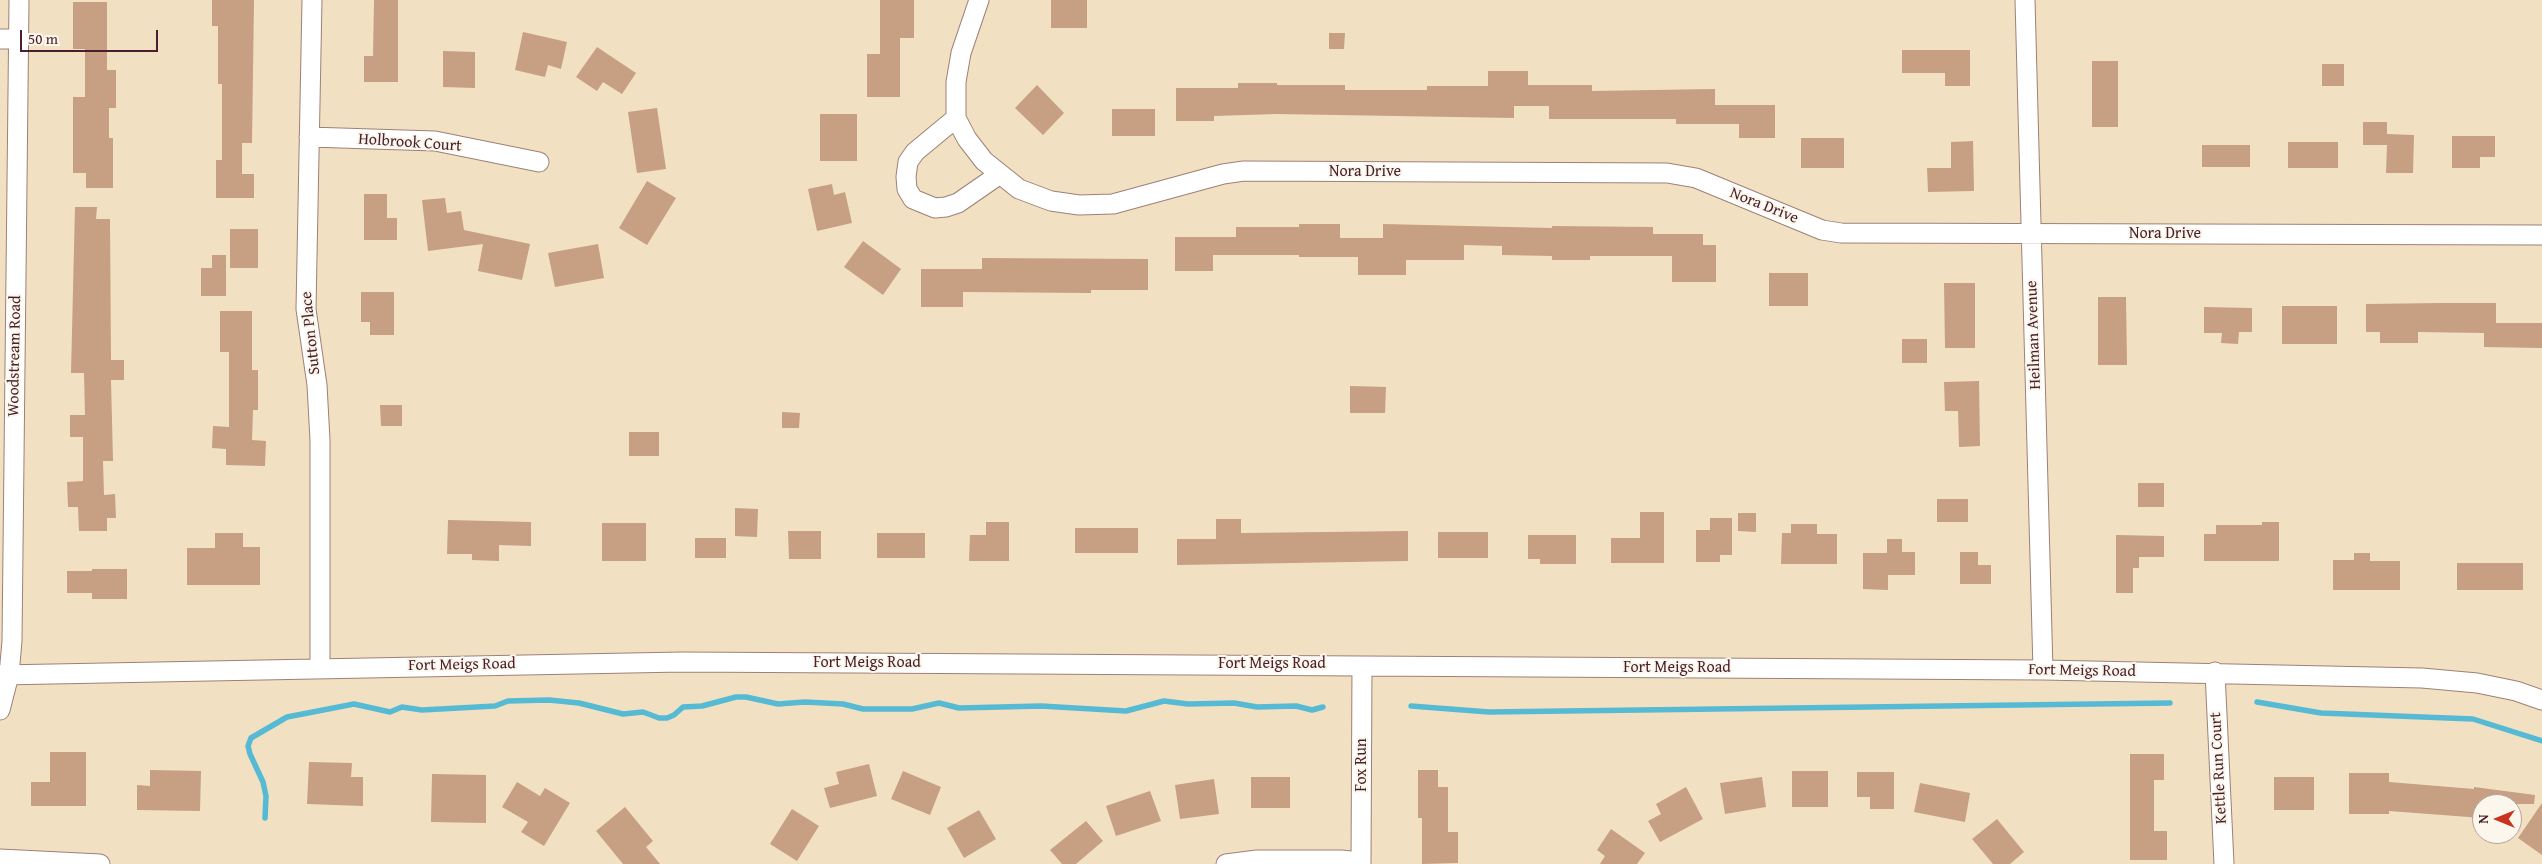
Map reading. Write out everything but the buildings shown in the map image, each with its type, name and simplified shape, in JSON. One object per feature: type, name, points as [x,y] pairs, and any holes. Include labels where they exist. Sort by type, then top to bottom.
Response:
[{"type":"street","name":"Woodstream Road","points":[[0,710],[4,674],[12,641],[7,340],[9,39],[19,0]]},
{"type":"street","name":"Sutton Place","points":[[312,0],[306,310],[317,385],[320,440],[320,667]]},
{"type":"street","name":"Nora Drive","points":[[979,0],[961,53],[956,82],[956,118],[972,146],[984,161],[1020,189],[1051,201],[1079,205],[1114,204],[1223,174],[1244,171],[1667,173],[1696,178],[1822,230],[1841,233],[2542,235]]},
{"type":"street","name":"Heilman Avenue","points":[[2025,0],[2043,670]]},
{"type":"street","points":[[956,118],[915,152],[908,162],[906,177],[913,199],[934,208],[946,207],[958,203],[1000,174]]},
{"type":"street","name":"Holbrook Court","points":[[309,137],[435,142],[539,162]]},
{"type":"street","name":"Fort Meigs Road","points":[[4,674],[682,662],[2043,670],[2215,672],[2422,678],[2477,683],[2516,691],[2542,700]]},
{"type":"street","name":"Fox Run","points":[[1362,666],[1362,863]]},
{"type":"street","name":"Kettle Run Court","points":[[2215,672],[2224,864]]},
{"type":"street","points":[[0,859],[100,864]]},
{"type":"street","points":[[1226,864],[1257,860],[1341,860],[1362,863]]},
{"type":"waterway","points":[[265,818],[266,796],[263,782],[250,754],[248,746],[251,738],[287,717],[354,704],[390,712],[402,707],[422,710],[495,706],[508,701],[549,700],[579,703],[623,714],[643,712],[659,718],[667,718],[674,715],[683,707],[702,706],[736,697],[746,697],[778,704],[805,702],[843,704],[863,709],[912,709],[939,703],[959,708],[1041,706],[1126,711],[1164,701],[1188,704],[1234,703],[1257,707],[1296,706],[1312,710],[1323,707]]},
{"type":"waterway","points":[[2257,702],[2321,713],[2473,719],[2542,741]]},
{"type":"waterway","points":[[1411,706],[1489,712],[2170,703]]}]
